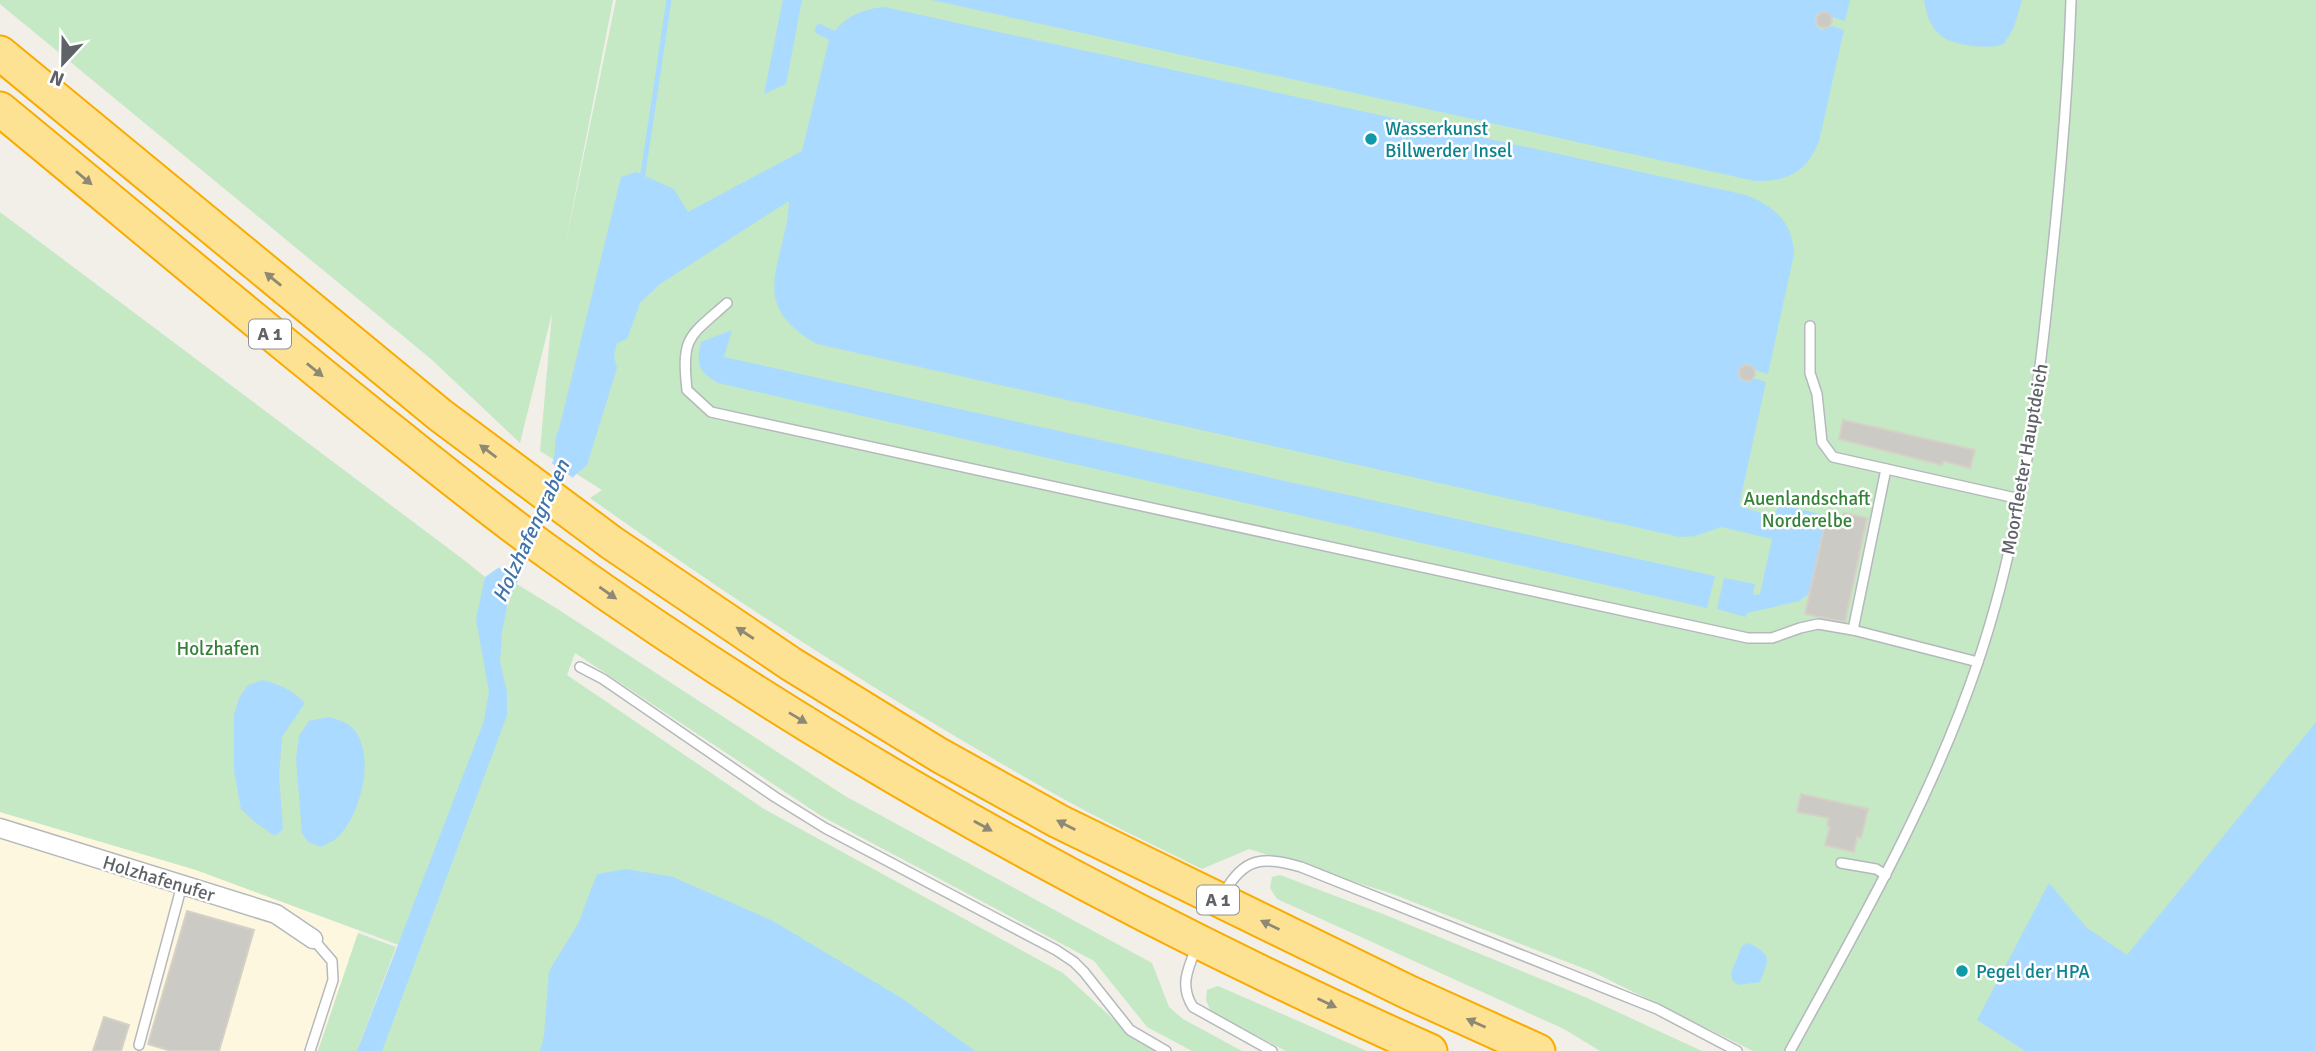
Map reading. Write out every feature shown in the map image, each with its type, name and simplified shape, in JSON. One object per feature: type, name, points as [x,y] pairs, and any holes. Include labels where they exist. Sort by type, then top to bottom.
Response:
[{"type":"highway","name":"A 1","points":[[0,53],[409,390],[536,488],[670,584],[791,664],[939,755],[1058,821],[1410,993],[1538,1051]]},
{"type":"highway","name":"A 1","points":[[0,108],[255,322],[515,528],[752,691],[923,793],[1041,859],[1200,941],[1430,1051]]},
{"type":"highway","points":[[0,118],[32,134]]},
{"type":"street","name":"Holzhafenufer","points":[[0,828],[276,914],[313,939]]},
{"type":"lane","name":"Moorfleeter Hauptdeich","points":[[1790,1051],[1886,875],[1941,757],[1978,662],[1996,604],[2020,499],[2037,393],[2066,106],[2071,0]]},
{"type":"lane","points":[[727,303],[689,337],[684,361],[687,390],[711,412],[1748,638],[1772,638],[1818,624],[1853,630],[1978,662]]},
{"type":"lane","points":[[1810,326],[1810,373],[1816,394],[1822,442],[1833,457],[2020,499]]},
{"type":"lane","points":[[1853,630],[1885,469]]},
{"type":"lane","points":[[580,667],[603,679],[816,823],[1056,950],[1084,972],[1130,1030],[1166,1051]]},
{"type":"lane","points":[[1220,901],[1233,877],[1251,864],[1265,859],[1278,860],[1657,1009],[1737,1051]]},
{"type":"lane","points":[[1841,863],[1876,869],[1886,875]]},
{"type":"lane","points":[[139,1045],[182,885]]},
{"type":"lane","points":[[310,1051],[333,980],[332,961],[313,939]]},
{"type":"lane","points":[[1200,941],[1187,972],[1185,985],[1193,1007],[1272,1051]]},
{"type":"shaded area","points":[[0,812],[196,870],[359,931],[317,1051],[0,1051]]},
{"type":"green space","name":"Auenlandschaft Norderelbe","points":[[0,0],[613,0],[564,251],[616,0],[2316,0],[2316,1051],[1753,1051],[1593,972],[1390,893],[1249,849],[1202,869],[1070,802],[933,723],[759,614],[590,498],[602,490],[540,451],[552,313],[520,443],[431,359],[0,4]]},
{"type":"green space","name":"Holzhafen","points":[[0,212],[464,560],[485,577],[484,583],[507,609],[515,583],[845,796],[1152,963],[1169,1007],[1183,1019],[1242,1051],[1192,1051],[1147,1027],[1094,961],[823,817],[575,653],[567,675],[764,809],[1063,973],[1135,1039],[1158,1051],[376,1051],[418,952],[196,870],[0,812]]},
{"type":"green space","points":[[1280,875],[1585,997],[1702,1051],[1600,1051],[1564,1029],[1277,899],[1270,888],[1272,877]]},
{"type":"green space","points":[[358,933],[396,947],[357,1051],[318,1051]]},
{"type":"green space","points":[[1218,986],[1367,1051],[1286,1051],[1211,1012],[1206,1000],[1207,990]]},
{"type":"water","points":[[783,0],[802,0],[786,84],[764,94]]},
{"type":"water","points":[[932,0],[1850,0],[1845,21],[1826,12],[1815,17],[1816,25],[1822,30],[1832,26],[1844,30],[1819,141],[1814,152],[1795,173],[1777,180],[1755,181]]},
{"type":"water","points":[[1924,0],[2022,0],[2014,27],[2004,44],[1981,47],[1953,42],[1940,35],[1931,24]]},
{"type":"water","points":[[884,7],[1746,195],[1766,205],[1786,224],[1794,254],[1768,374],[1749,366],[1740,368],[1739,373],[1744,381],[1754,378],[1766,382],[1739,506],[1774,517],[1777,509],[1784,505],[1827,516],[1810,593],[1799,601],[1747,613],[1746,617],[1717,609],[1724,578],[1755,584],[1753,595],[1760,594],[1772,539],[1721,527],[1695,536],[1680,537],[817,344],[794,328],[781,313],[775,297],[774,280],[787,223],[789,201],[660,284],[640,303],[627,339],[617,343],[614,356],[617,368],[587,465],[574,476],[509,598],[502,632],[500,662],[507,692],[507,715],[382,1051],[357,1051],[484,721],[489,691],[476,619],[485,577],[498,568],[553,461],[556,437],[621,177],[636,172],[674,189],[688,212],[802,151],[829,40],[814,32],[818,23],[835,31],[857,14]]},
{"type":"water","points":[[732,330],[724,357],[1715,576],[1707,608],[718,383],[700,367],[701,342]]},
{"type":"water","points":[[263,680],[286,688],[305,703],[282,737],[279,776],[283,829],[275,836],[241,809],[234,771],[234,715],[239,698],[248,685]]},
{"type":"water","points":[[329,717],[349,725],[358,736],[365,765],[359,799],[353,815],[336,839],[321,847],[308,842],[302,833],[296,759],[299,736],[309,721]]},
{"type":"water","points":[[2316,722],[2316,1051],[2025,1051],[1977,1020],[2049,883],[2087,928],[2127,955]]},
{"type":"water","points":[[626,869],[673,877],[773,921],[903,999],[975,1051],[540,1051],[544,1036],[549,971],[578,924],[597,874]]},
{"type":"water","points":[[1749,943],[1762,951],[1767,963],[1760,982],[1738,985],[1732,980],[1731,973],[1742,946]]},
{"type":"pier","points":[[550,462],[576,480],[520,581],[496,566]]},
{"type":"building","points":[[1824,12],[1830,14],[1830,26],[1824,28],[1818,26],[1816,20],[1818,14]]},
{"type":"building","points":[[1747,365],[1753,367],[1753,379],[1747,381],[1741,379],[1739,373],[1741,367]]},
{"type":"building","points":[[1843,420],[1975,450],[1970,468],[1943,461],[1942,465],[1839,439]]},
{"type":"building","points":[[1844,513],[1867,518],[1845,622],[1805,614],[1827,516],[1843,519]]},
{"type":"building","points":[[1801,794],[1868,809],[1861,838],[1857,837],[1854,852],[1825,845],[1830,827],[1827,826],[1829,818],[1797,812]]},
{"type":"building","points":[[187,911],[254,930],[219,1051],[171,1051],[148,1044]]},
{"type":"building","points":[[104,1017],[129,1025],[121,1051],[93,1051]]},
{"type":"waterway","name":"Holzhafengraben","points":[[642,180],[669,0]]},
{"type":"place","name":"Wasserkunst Billwerder Insel","points":[[1371,139]]},
{"type":"place","name":"Pegel der HPA","points":[[1962,971]]}]
